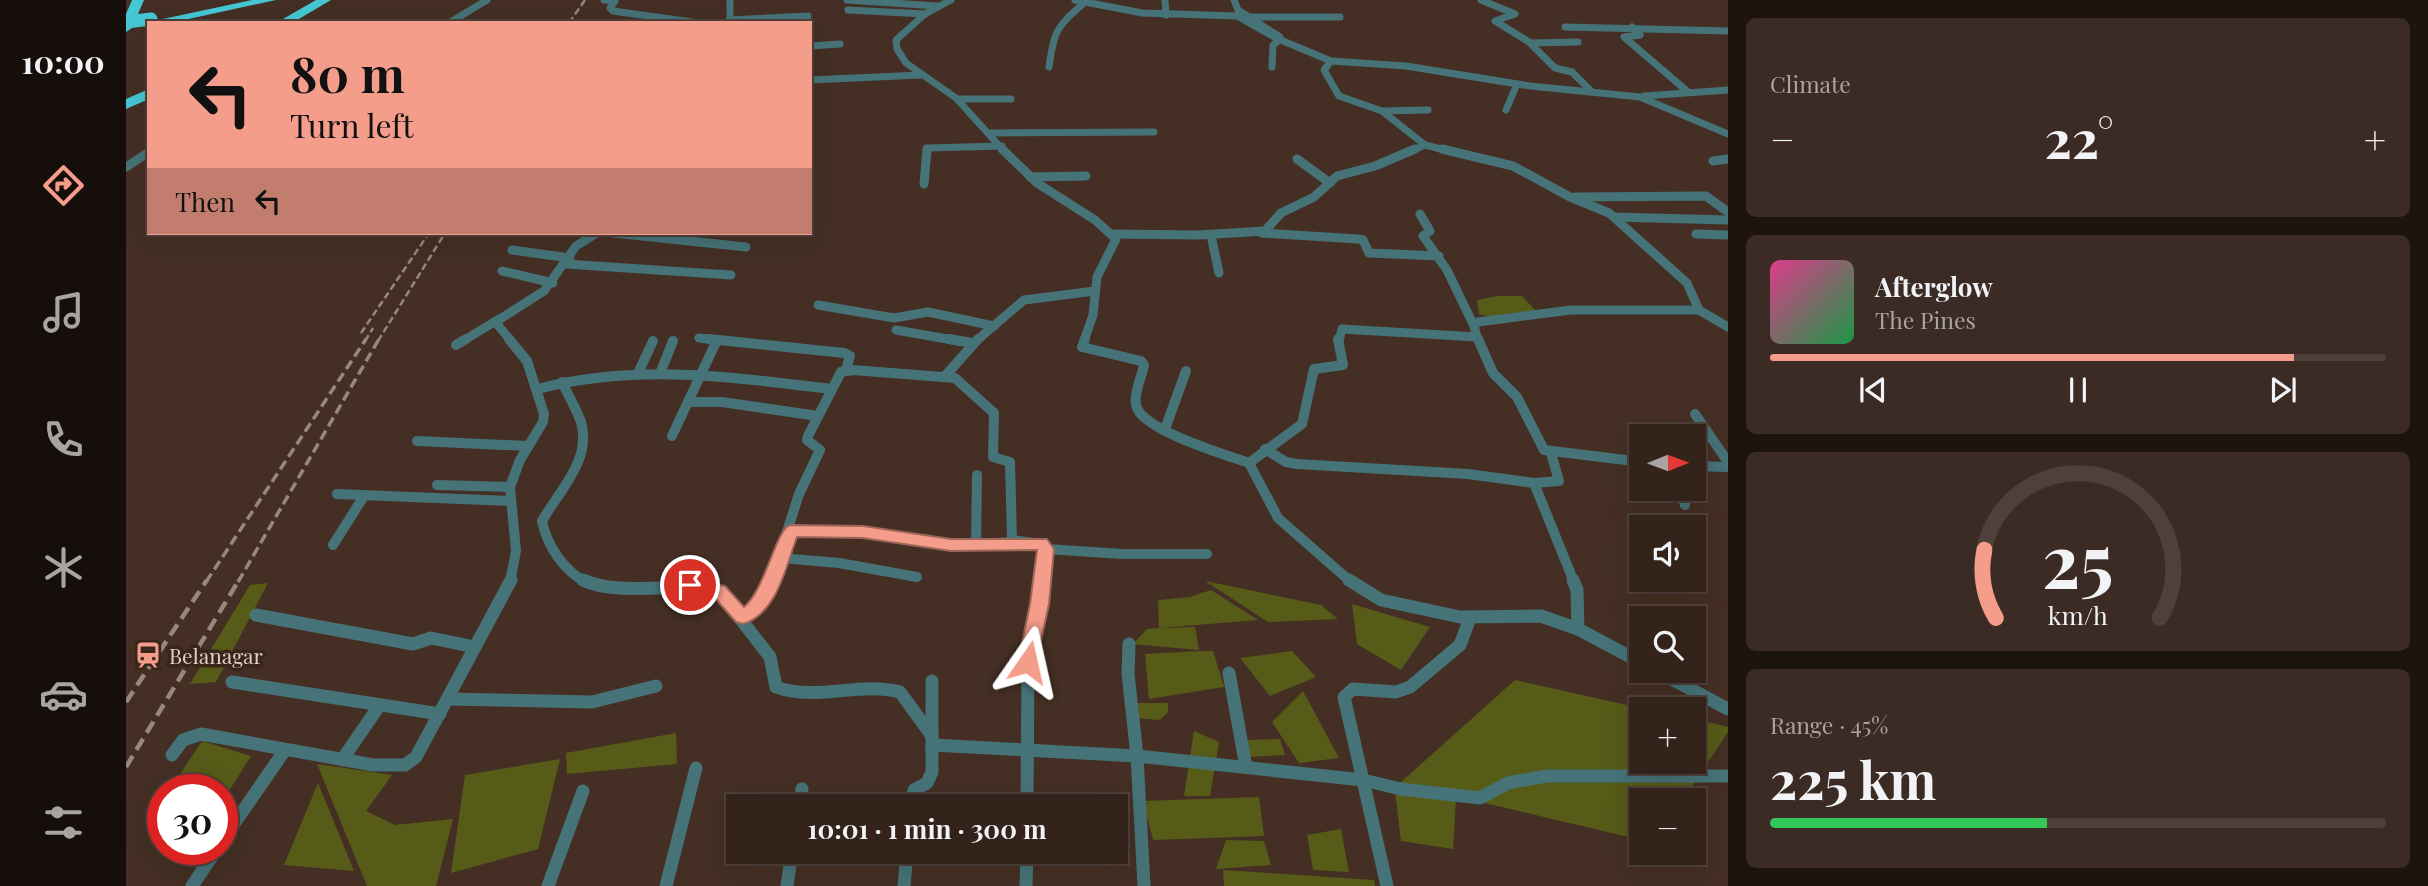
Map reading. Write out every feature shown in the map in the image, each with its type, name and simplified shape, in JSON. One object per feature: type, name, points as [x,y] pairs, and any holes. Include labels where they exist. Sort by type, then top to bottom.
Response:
[{"type":"highway","points":[[126,25],[138,0]]},
{"type":"highway","points":[[198,11],[242,0]]},
{"type":"highway","points":[[154,21],[257,0]]},
{"type":"highway","points":[[155,21],[270,0]]},
{"type":"highway","points":[[286,21],[325,0]]},
{"type":"highway","points":[[126,25],[147,22]]},
{"type":"highway","points":[[126,105],[147,94]]},
{"type":"street","points":[[452,21],[487,0]]},
{"type":"street","points":[[604,0],[615,1],[610,9],[613,11],[685,21]]},
{"type":"street","points":[[730,0],[732,20],[808,16]]},
{"type":"street","points":[[847,0],[937,6]]},
{"type":"street","points":[[951,0],[925,14],[895,43],[908,64],[921,75],[937,82],[957,99],[1030,177],[1113,233],[1211,235],[1258,232],[1358,239],[1363,240],[1369,253],[1439,256]]},
{"type":"street","points":[[1075,0],[1166,15],[1237,16],[1278,39],[1331,61],[1419,68],[1517,85],[1640,97],[1687,91],[1728,90]]},
{"type":"street","points":[[1165,0],[1166,15]]},
{"type":"street","points":[[1234,0],[1237,10],[1280,37],[1273,45],[1272,67]]},
{"type":"street","points":[[1482,0],[1515,14],[1495,21],[1531,43],[1555,68],[1572,72],[1592,92]]},
{"type":"street","points":[[1049,66],[1053,37],[1060,24],[1085,2]]},
{"type":"street","points":[[848,9],[925,14]]},
{"type":"street","points":[[1250,17],[1340,18]]},
{"type":"street","points":[[1643,22],[1650,27]]},
{"type":"street","points":[[1565,27],[1728,31]]},
{"type":"street","points":[[1632,27],[1640,35],[1623,37],[1687,91]]},
{"type":"street","points":[[1531,43],[1578,42]]},
{"type":"street","points":[[812,46],[840,44]]},
{"type":"street","points":[[1331,61],[1324,70],[1339,96],[1382,111],[1425,145],[1513,166],[1614,217],[1687,284],[1699,310]]},
{"type":"street","points":[[812,80],[921,75]]},
{"type":"street","points":[[1506,110],[1517,85]]},
{"type":"street","points":[[1640,97],[1728,134]]},
{"type":"street","points":[[957,99],[1012,99]]},
{"type":"street","points":[[1382,111],[1428,110]]},
{"type":"street","points":[[991,133],[1154,132]]},
{"type":"street","points":[[1258,232],[1269,228],[1287,208],[1314,197],[1344,173],[1375,166],[1425,145]]},
{"type":"street","points":[[924,184],[927,148],[1002,146]]},
{"type":"street","points":[[126,167],[147,153]]},
{"type":"street","points":[[1297,159],[1330,183]]},
{"type":"street","points":[[1713,161],[1728,159]]},
{"type":"street","points":[[1030,177],[1086,176]]},
{"type":"street","points":[[1570,197],[1706,196],[1728,212]]},
{"type":"street","points":[[1420,214],[1430,230],[1423,236],[1439,256],[1493,373],[1517,397],[1540,446],[1551,453],[1629,462]]},
{"type":"street","points":[[1614,217],[1728,220]]},
{"type":"street","points":[[1113,233],[1115,239],[1097,277],[1093,315],[1082,347],[1141,361],[1143,370],[1136,406],[1144,417],[1165,429],[1249,463],[1256,470],[1269,506],[1278,518],[1354,585],[1381,600],[1428,612],[1470,618],[1529,615],[1578,629],[1629,656]]},
{"type":"street","points":[[1696,234],[1728,235]]},
{"type":"street","points":[[456,345],[538,297],[589,235]]},
{"type":"street","points":[[655,235],[746,247]]},
{"type":"street","points":[[696,242],[701,235]]},
{"type":"street","points":[[1211,235],[1219,274]]},
{"type":"street","points":[[512,250],[569,262],[730,275]]},
{"type":"street","points":[[502,271],[552,283]]},
{"type":"street","points":[[946,375],[955,360],[972,343],[1024,300],[1096,291]]},
{"type":"street","points":[[818,306],[894,318],[928,312],[993,326]]},
{"type":"street","points":[[1476,332],[1478,323],[1572,310],[1699,310],[1728,327]]},
{"type":"street","points":[[499,319],[498,329],[518,346],[527,361],[582,427],[583,439],[576,468],[542,522],[546,536],[569,571],[577,578],[600,584],[706,587],[725,596],[743,617],[769,657],[776,687],[782,691],[822,694],[893,689],[905,697],[932,740]]},
{"type":"street","points":[[1249,463],[1265,449],[1292,434],[1302,424],[1314,369],[1343,365],[1338,337],[1342,328],[1476,332]]},
{"type":"street","points":[[896,330],[972,343]]},
{"type":"street","points":[[699,338],[844,353],[850,356],[846,370],[838,376],[807,440],[820,450],[796,502],[781,558],[765,596],[743,617]]},
{"type":"street","points":[[672,436],[718,340]]},
{"type":"street","points":[[639,371],[653,341]]},
{"type":"street","points":[[660,371],[673,341]]},
{"type":"street","points":[[846,370],[946,375],[962,383],[994,413],[996,425],[992,455],[1011,464],[1014,542]]},
{"type":"street","points":[[548,386],[639,371],[660,371],[831,389]]},
{"type":"street","points":[[1165,429],[1186,371]]},
{"type":"street","points":[[172,755],[188,734],[201,734],[394,767],[405,765],[416,757],[516,566],[510,494],[528,446],[543,422],[548,386]]},
{"type":"street","points":[[689,402],[722,402],[818,416]]},
{"type":"street","points":[[1695,414],[1728,462]]},
{"type":"street","points":[[416,441],[528,446]]},
{"type":"street","points":[[1265,449],[1286,462],[1297,464],[1468,474],[1535,483],[1559,481],[1551,453]]},
{"type":"street","points":[[1706,466],[1728,467]]},
{"type":"street","points":[[976,545],[977,475]]},
{"type":"street","points":[[1535,483],[1577,590],[1580,603],[1578,629]]},
{"type":"street","points":[[437,485],[510,494]]},
{"type":"street","points":[[337,494],[510,494]]},
{"type":"street","points":[[333,545],[364,496]]},
{"type":"street","points":[[1684,501],[1685,505]]},
{"type":"street","points":[[791,528],[863,532],[939,544],[1014,542],[1041,544],[1046,549],[1122,554],[1206,554]]},
{"type":"street","points":[[1027,794],[1028,662],[1040,604],[1046,549]]},
{"type":"street","points":[[781,558],[851,564],[917,577]]},
{"type":"street","points":[[256,615],[406,643],[431,638],[475,648]]},
{"type":"street","points":[[1387,886],[1344,697],[1346,692],[1361,689],[1396,692],[1410,687],[1460,645],[1470,618]]},
{"type":"street","points":[[1129,644],[1128,674],[1137,756],[1144,886]]},
{"type":"street","points":[[1229,673],[1246,767]]},
{"type":"street","points":[[913,794],[914,790],[931,779],[932,681]]},
{"type":"street","points":[[232,682],[440,714]]},
{"type":"street","points":[[1679,683],[1728,709]]},
{"type":"street","points":[[448,699],[592,702],[656,686]]},
{"type":"street","points":[[342,760],[379,706]]},
{"type":"street","points":[[932,740],[1246,767],[1363,780],[1401,789],[1480,797],[1486,797],[1508,783],[1546,776],[1728,776]]},
{"type":"street","points":[[238,818],[285,750]]},
{"type":"street","points":[[666,886],[696,768]]},
{"type":"street","points":[[801,794],[802,789]]},
{"type":"street","points":[[548,886],[583,791]]},
{"type":"street","points":[[787,886],[790,864]]},
{"type":"street","points":[[904,886],[906,864]]},
{"type":"street","points":[[1026,886],[1027,864]]},
{"type":"street","points":[[192,886],[206,865]]},
{"type":"green space","points":[[1497,296],[1522,296],[1538,313],[1495,318],[1479,314],[1477,300]]},
{"type":"green space","points":[[1205,581],[1321,605],[1338,619],[1268,622]]},
{"type":"green space","points":[[268,583],[216,682],[190,684],[250,585]]},
{"type":"green space","points":[[1211,590],[1258,620],[1159,628],[1158,600],[1190,597]]},
{"type":"green space","points":[[1352,604],[1430,627],[1401,670],[1357,644]]},
{"type":"green space","points":[[1195,627],[1199,650],[1133,644],[1147,629]]},
{"type":"green space","points":[[1213,651],[1224,687],[1149,699],[1145,654]]},
{"type":"green space","points":[[1292,651],[1316,677],[1270,696],[1240,658]]},
{"type":"green space","points":[[1515,680],[1629,705],[1629,774],[1700,774],[1691,788],[1629,788],[1629,837],[1400,783]]},
{"type":"green space","points":[[1303,691],[1339,758],[1299,763],[1272,722]]},
{"type":"green space","points":[[1134,703],[1168,703],[1168,712],[1160,720],[1134,718]]},
{"type":"green space","points":[[1706,722],[1728,727],[1728,732],[1706,765]]},
{"type":"green space","points":[[1194,731],[1219,742],[1210,796],[1184,796]]},
{"type":"green space","points":[[676,733],[677,764],[567,774],[566,753]]},
{"type":"green space","points":[[1280,739],[1285,755],[1246,757],[1244,740]]},
{"type":"green space","points":[[202,741],[251,756],[238,777],[238,774],[180,774]]},
{"type":"green space","points":[[560,759],[538,849],[451,873],[465,775]]},
{"type":"green space","points":[[317,764],[392,775],[366,811],[395,825],[453,819],[436,886],[367,886]]},
{"type":"green space","points":[[318,783],[354,871],[284,865]]},
{"type":"green space","points":[[1395,791],[1456,799],[1453,849],[1401,841]]},
{"type":"green space","points":[[1259,797],[1264,836],[1153,840],[1143,801]]},
{"type":"green space","points":[[1341,829],[1349,872],[1313,870],[1307,835]]},
{"type":"green space","points":[[1226,840],[1264,841],[1271,865],[1216,869]]},
{"type":"green space","points":[[1223,870],[1374,880],[1375,886],[1224,886]]},
{"type":"railway","points":[[570,21],[585,0]]},
{"type":"railway","points":[[361,333],[428,235]]},
{"type":"railway","points":[[378,341],[444,235]]},
{"type":"railway","points":[[365,341],[373,328]]},
{"type":"railway","points":[[206,582],[366,339]]},
{"type":"railway","points":[[238,582],[379,339]]},
{"type":"railway","points":[[126,702],[207,580]]},
{"type":"railway","points":[[126,767],[239,580]]},
{"type":"place","name":"Belanagar","points":[[148,655]]},
{"type":"route","points":[[690,585],[718,590],[743,617],[765,596],[776,575],[790,531],[863,532],[951,545],[1014,542],[1041,544],[1046,549],[1040,604],[1028,662]]}]
